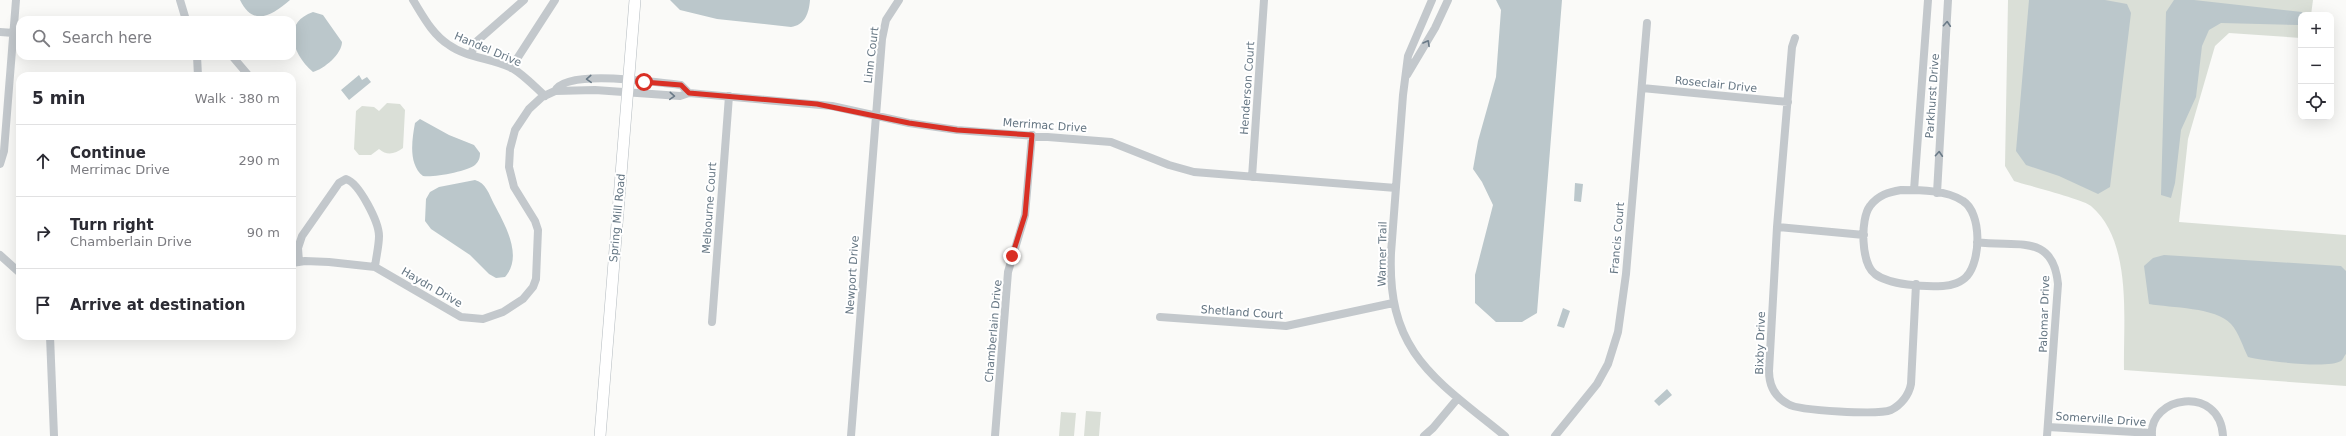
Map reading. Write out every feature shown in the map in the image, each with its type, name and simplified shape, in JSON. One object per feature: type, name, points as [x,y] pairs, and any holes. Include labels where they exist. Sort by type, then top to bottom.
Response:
[{"type":"street","points":[[0,164],[4,151],[16,0]]},
{"type":"street","points":[[180,0],[185,16]]},
{"type":"street","name":"Handel Drive","points":[[413,0],[434,32],[444,42],[458,50],[511,68],[521,74],[544,96]]},
{"type":"street","points":[[471,54],[476,42],[524,0]]},
{"type":"street","points":[[511,68],[555,0]]},
{"type":"street","name":"Spring Mill Road","points":[[600,436],[635,0]]},
{"type":"street","name":"Linn Court","points":[[876,116],[884,29],[890,14],[899,0]]},
{"type":"street","name":"Henderson Court","points":[[1252,177],[1264,0]]},
{"type":"street","name":"Warner Trail","points":[[1432,0],[1430,9],[1411,46],[1403,95],[1390,277],[1393,303],[1401,328],[1414,352],[1424,366],[1458,398],[1505,436]]},
{"type":"street","name":"Warner Trail","points":[[1407,76],[1448,0]]},
{"type":"street","name":"Parkhurst Drive","points":[[1914,190],[1928,0]]},
{"type":"street","name":"Parkhurst Drive","points":[[1937,193],[1948,0]]},
{"type":"street","points":[[1430,9],[1441,14]]},
{"type":"street","name":"Francis Court","points":[[1555,436],[1597,384],[1608,364],[1618,332],[1647,23]]},
{"type":"street","points":[[0,32],[14,33]]},
{"type":"street","name":"Bixby Drive","points":[[1795,38],[1792,47],[1777,227],[1769,378],[1775,394],[1791,406],[1876,413],[1891,410],[1901,403],[1911,384],[1916,284]]},
{"type":"street","points":[[197,60],[198,72]]},
{"type":"street","points":[[235,60],[245,72]]},
{"type":"street","name":"Merrimac Drive","points":[[554,92],[557,87],[565,83],[582,79],[681,85],[689,93]]},
{"type":"street","name":"Roseclair Drive","points":[[1642,88],[1788,102]]},
{"type":"street","name":"Merrimac Drive","points":[[544,96],[554,92],[595,90],[680,96],[689,93],[817,104],[909,123],[957,130],[1110,142],[1181,169],[1252,177],[1396,188]]},
{"type":"street","name":"Haydn Drive","points":[[296,262],[333,262],[375,267],[438,304],[468,318],[493,316],[513,307],[524,299],[533,287],[536,279],[538,230],[535,221],[514,187],[509,167],[510,149],[520,121],[536,102],[544,96]]},
{"type":"street","name":"Melbourne Court","points":[[712,322],[729,96]]},
{"type":"street","name":"Newport Drive","points":[[851,436],[876,116]]},
{"type":"street","name":"Chamberlain Drive","points":[[995,436],[1008,272],[1025,215],[1032,135]]},
{"type":"street","points":[[296,262],[302,236],[339,183],[346,179],[355,183],[377,226],[379,235],[375,267]]},
{"type":"street","points":[[1914,190],[1937,193],[1953,195],[1964,201],[1972,209],[1976,220],[1977,242],[1973,267],[1963,280],[1943,286],[1887,282],[1874,274],[1864,251],[1864,235],[1865,214],[1875,200],[1888,192],[1914,190]]},
{"type":"street","points":[[1777,227],[1864,235]]},
{"type":"street","name":"Palomar Drive","points":[[1977,242],[2038,247],[2048,253],[2056,266],[2058,284],[2048,436]]},
{"type":"street","points":[[0,255],[16,269]]},
{"type":"street","name":"Shetland Court","points":[[1160,317],[1286,326],[1393,303]]},
{"type":"street","points":[[50,340],[54,436]]},
{"type":"street","points":[[1424,436],[1433,428],[1458,398]]},
{"type":"street","points":[[2152,435],[2156,421],[2166,408],[2178,402],[2189,400],[2206,405],[2214,412],[2222,427],[2223,436]]},
{"type":"street","name":"Somerville Drive","points":[[2048,427],[2152,435]]},
{"type":"shaded area","points":[[240,0],[290,0],[270,14],[257,16],[251,14],[245,9]]},
{"type":"shaded area","points":[[670,0],[810,0],[809,9],[803,21],[796,26],[791,27],[717,19],[680,10]]},
{"type":"shaded area","points":[[1496,0],[1562,0],[1537,313],[1522,322],[1496,322],[1475,303],[1475,275],[1493,205],[1482,182],[1473,169],[1478,141],[1496,77],[1501,10]]},
{"type":"shaded area","points":[[2008,0],[2313,0],[2311,12],[2298,12],[2298,38],[2229,33],[2215,46],[2188,139],[2179,222],[2346,235],[2346,386],[2124,370],[2123,283],[2120,261],[2114,240],[2104,221],[2091,206],[2086,203],[2014,181],[2005,166]]},
{"type":"shaded area","points":[[2029,0],[2105,0],[2127,4],[2131,13],[2110,187],[2098,194],[2059,176],[2026,165],[2016,151]]},
{"type":"shaded area","points":[[2174,0],[2194,0],[2302,12],[2298,12],[2298,25],[2221,23],[2209,30],[2202,46],[2196,97],[2181,130],[2175,183],[2171,198],[2161,195],[2166,12]]},
{"type":"shaded area","points":[[313,12],[323,15],[342,42],[336,56],[322,68],[313,72],[300,57],[296,48],[296,26],[303,17]]},
{"type":"shaded area","points":[[359,75],[362,80],[367,77],[371,82],[349,100],[341,90]]},
{"type":"shaded area","points":[[387,103],[400,104],[405,110],[403,148],[397,152],[391,153],[385,153],[379,149],[371,155],[359,155],[354,149],[356,111],[362,106],[374,107],[379,111]]},
{"type":"shaded area","points":[[420,119],[449,135],[474,145],[480,153],[475,165],[458,172],[434,176],[423,176],[415,165],[412,151],[415,123]]},
{"type":"shaded area","points":[[475,180],[479,181],[487,189],[507,230],[513,250],[513,259],[510,269],[505,277],[496,278],[489,274],[470,255],[431,229],[425,221],[426,199],[430,192],[439,187]]},
{"type":"shaded area","points":[[1575,183],[1583,184],[1581,202],[1574,201]]},
{"type":"shaded area","points":[[2164,255],[2341,266],[2346,271],[2346,354],[2341,361],[2323,364],[2281,362],[2248,357],[2241,340],[2231,324],[2224,318],[2204,311],[2149,304],[2144,266],[2153,258]]},
{"type":"shaded area","points":[[1563,308],[1570,311],[1564,328],[1557,326]]},
{"type":"shaded area","points":[[1667,389],[1672,395],[1659,406],[1654,401]]},
{"type":"shaded area","points":[[1086,411],[1101,412],[1099,436],[1084,436]]},
{"type":"shaded area","points":[[1061,412],[1076,413],[1074,436],[1059,436]]},
{"type":"route","points":[[644,82],[681,85],[689,93],[832,106],[909,123],[957,130],[1032,135],[1025,215],[1012,256]]}]
